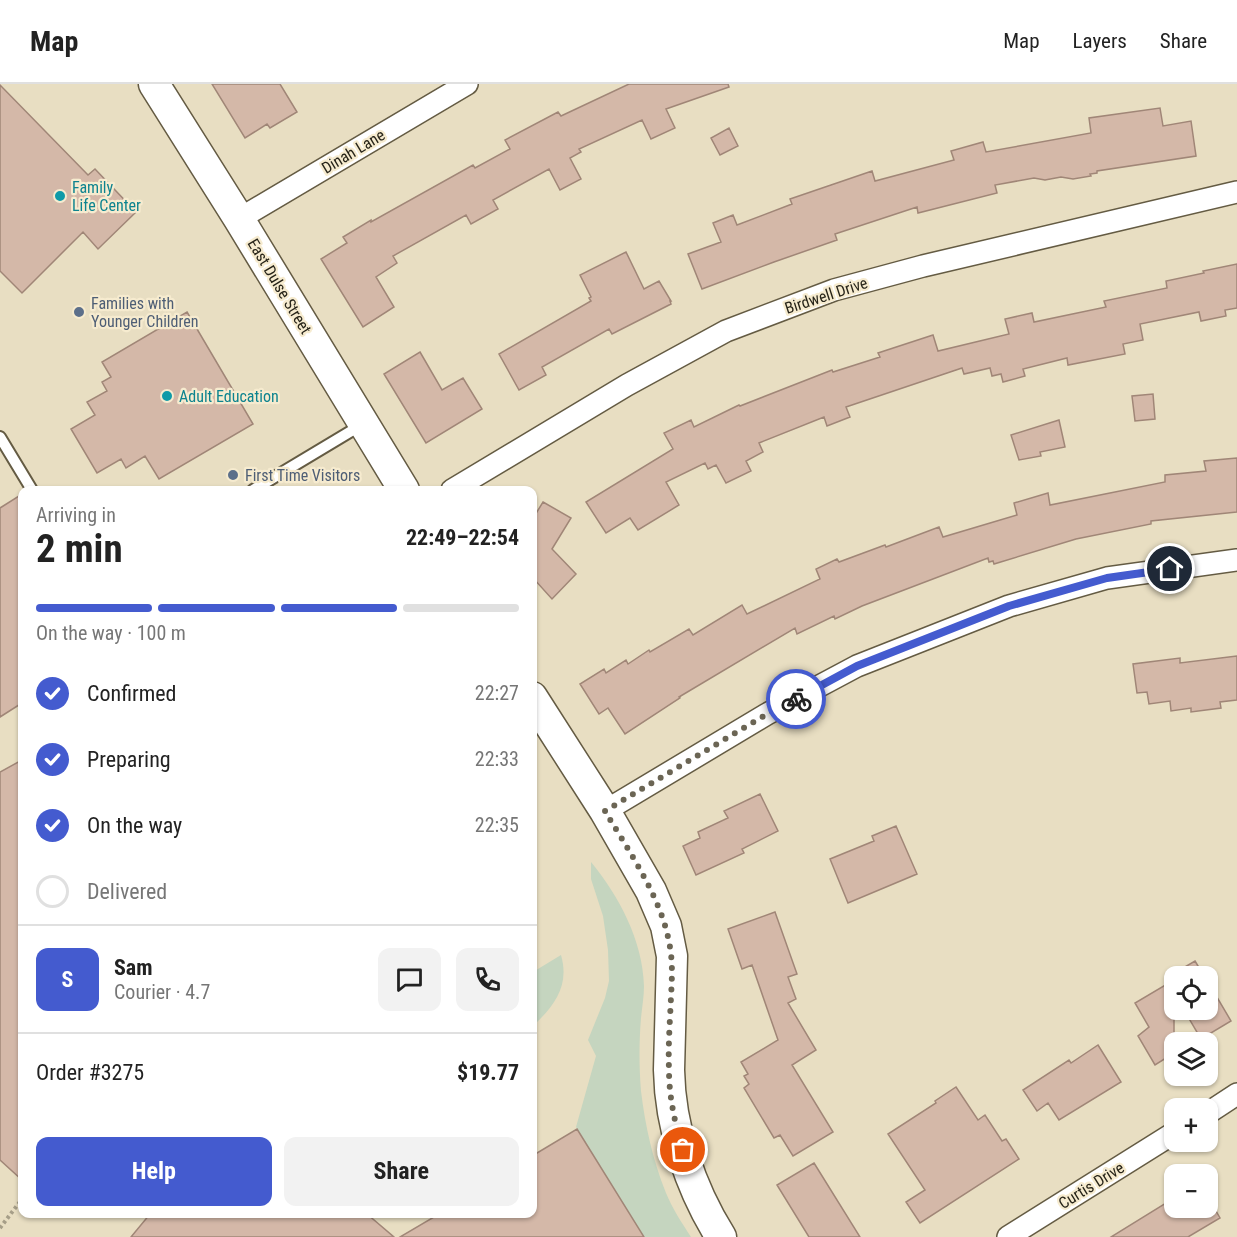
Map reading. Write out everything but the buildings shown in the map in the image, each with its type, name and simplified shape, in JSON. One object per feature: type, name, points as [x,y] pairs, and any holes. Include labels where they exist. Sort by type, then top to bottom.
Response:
[{"type":"street","name":"East Dulse Street","points":[[154,84],[402,486]]},
{"type":"street","name":"Dinah Lane","points":[[239,219],[467,84]]},
{"type":"street","name":"Birdwell Drive","points":[[459,486],[627,385],[726,331],[834,290],[923,266],[1237,192]]},
{"type":"street","points":[[605,811],[767,714],[857,666],[877,658],[1009,606],[1107,578],[1237,560]]},
{"type":"street","points":[[537,705],[605,811],[651,891],[666,926],[672,956],[669,1086],[674,1116],[695,1185],[721,1237]]},
{"type":"street","points":[[1218,1106],[1237,1094]]},
{"type":"street","name":"Curtis Drive","points":[[1008,1237],[1164,1139]]},
{"type":"lane","points":[[260,486],[363,424]]},
{"type":"lane","points":[[0,437],[30,486]]},
{"type":"path","points":[[0,1228],[18,1204]]},
{"type":"green space","points":[[591,862],[620,904],[639,952],[644,986],[640,1054],[641,1091],[645,1117],[661,1181],[674,1210],[691,1237],[644,1237],[576,1127],[596,1056],[588,1040],[605,998],[609,981],[608,950],[603,916],[591,879]]},
{"type":"green space","points":[[561,955],[562,986],[548,1011],[537,1022],[537,970]]},
{"type":"way so far","points":[[683,1150],[669,1086],[672,956],[666,926],[651,891],[605,811],[796,699]]},
{"type":"place","name":"Family Life Center","points":[[60,196]]},
{"type":"place","name":"Families with Younger Children","points":[[79,312]]},
{"type":"place","name":"Adult Education","points":[[167,396]]},
{"type":"place","name":"First Time Visitors","points":[[233,475]]},
{"type":"route","points":[[796,699],[857,666],[1009,606],[1107,578],[1170,569]]}]
